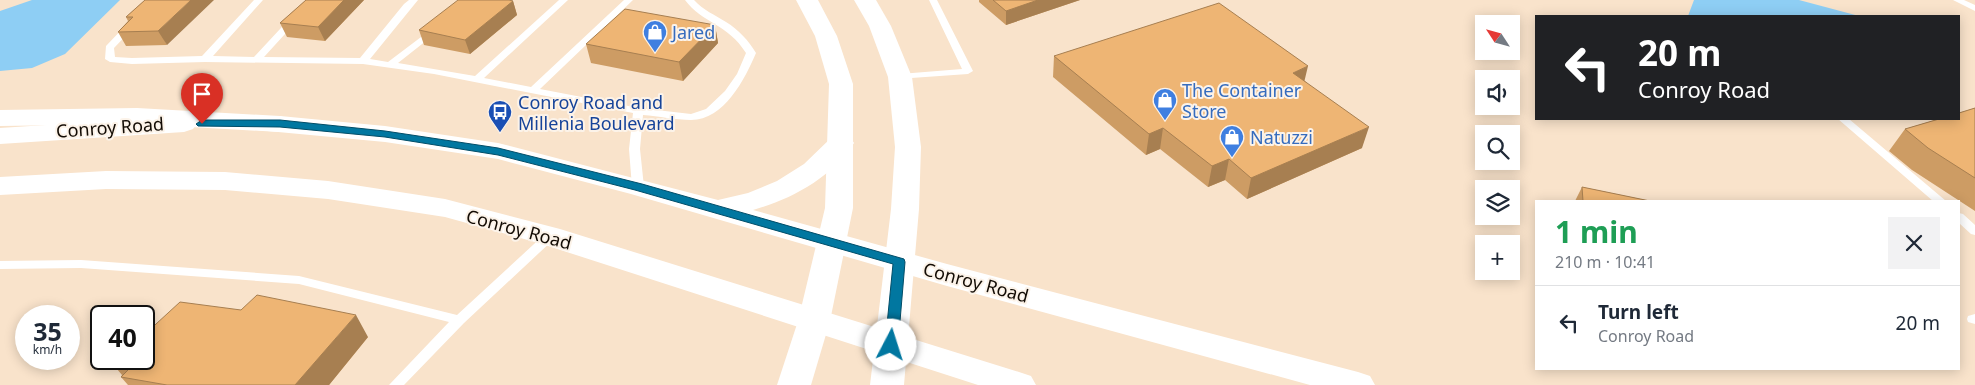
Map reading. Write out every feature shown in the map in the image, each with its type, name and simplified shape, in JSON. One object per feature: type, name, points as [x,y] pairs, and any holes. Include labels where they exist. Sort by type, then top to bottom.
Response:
[{"type":"main road","points":[[794,385],[814,320],[839,208],[841,84],[826,36],[807,0]]},
{"type":"main road","points":[[865,0],[880,26],[900,76],[908,147],[905,209],[887,385]]},
{"type":"main road","points":[[0,118],[137,116],[280,124]]},
{"type":"main road","name":"Conroy Road","points":[[0,136],[162,124],[280,124],[385,134],[498,151],[638,187],[899,262],[1358,385]]},
{"type":"main road","points":[[718,210],[758,200],[788,189],[819,168],[841,143]]},
{"type":"main road","name":"Conroy Road","points":[[0,186],[106,180],[225,180],[328,190],[445,208],[550,236],[1019,385]]},
{"type":"lane","points":[[205,59],[259,0]]},
{"type":"lane","points":[[256,60],[312,0]]},
{"type":"lane","points":[[363,61],[414,0]]},
{"type":"lane","points":[[477,79],[564,0]]},
{"type":"lane","points":[[533,90],[629,0]]},
{"type":"lane","points":[[139,17],[109,48],[110,59],[132,62],[205,59],[363,61],[477,79],[682,118],[701,115],[710,111],[729,93],[742,74],[752,53],[727,26],[706,16],[690,0]]},
{"type":"lane","points":[[900,76],[968,71],[933,0]]},
{"type":"lane","points":[[1957,0],[1975,8]]},
{"type":"lane","points":[[390,65],[442,25]]},
{"type":"lane","points":[[638,187],[633,156],[639,111]]},
{"type":"lane","points":[[1843,120],[1939,200]]},
{"type":"lane","points":[[1960,218],[1975,231]]},
{"type":"lane","points":[[396,385],[459,320],[550,236]]},
{"type":"lane","points":[[0,265],[81,264],[299,280],[459,320]]},
{"type":"water","points":[[32,0],[120,0],[65,54],[32,68],[0,71],[0,11]]},
{"type":"water","points":[[1694,0],[1799,0],[1855,15],[1688,15]]},
{"type":"building","points":[[145,0],[191,0],[158,31],[118,32],[133,17],[126,17]]},
{"type":"building","points":[[306,0],[344,0],[318,27],[280,23]]},
{"type":"building","points":[[458,0],[513,1],[465,40],[419,30]]},
{"type":"building","points":[[993,0],[1038,0],[1006,11]]},
{"type":"building","points":[[1219,3],[1308,66],[1293,73],[1369,127],[1251,178],[1229,159],[1212,166],[1163,128],[1149,134],[1054,56]]},
{"type":"building","points":[[625,9],[715,25],[679,62],[586,44]]},
{"type":"building","points":[[1975,108],[1975,178],[1928,148],[1905,129],[1936,120],[1960,120],[1960,113]]},
{"type":"building","points":[[1582,187],[1645,200],[1583,200]]},
{"type":"building","points":[[257,295],[356,315],[295,385],[167,385],[121,377],[128,370],[155,370],[155,325],[180,302],[241,310]]},
{"type":"place","name":"Jared","points":[[655,53]]},
{"type":"place","name":"The Container Store","points":[[1165,121]]},
{"type":"place","name":"Conroy Road and Millenia Boulevard","points":[[500,133]]},
{"type":"place","name":"Natuzzi","points":[[1232,158]]},
{"type":"route","points":[[202,124],[280,124],[385,134],[498,151],[638,187],[899,262],[891,345]]}]
